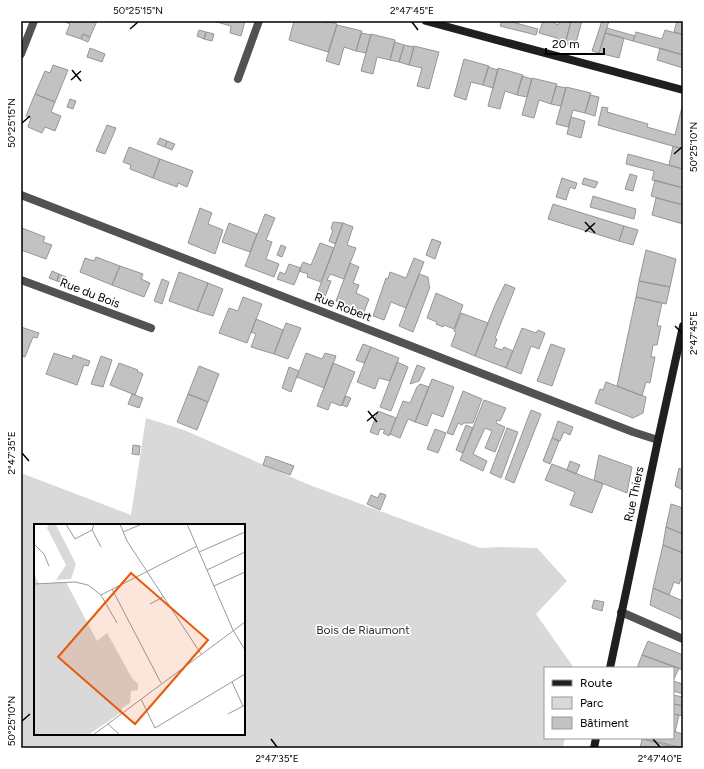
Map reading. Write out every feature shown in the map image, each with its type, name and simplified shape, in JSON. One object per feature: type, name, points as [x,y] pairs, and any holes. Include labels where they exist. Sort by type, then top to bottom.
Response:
[{"type":"street","points":[[21,54],[34,21]]},
{"type":"street","points":[[238,79],[259,21]]},
{"type":"street","points":[[426,21],[683,90]]},
{"type":"street","name":"Rue Robert","points":[[21,195],[618,427],[658,440]]},
{"type":"street","name":"Rue du Bois","points":[[21,280],[151,328]]},
{"type":"street","name":"Rue Thiers","points":[[610,667],[683,326]]},
{"type":"street","points":[[622,612],[683,639]]},
{"type":"green space","name":"Bois de Riaumont","points":[[146,418],[184,430],[307,484],[480,548],[537,548],[567,581],[536,614],[573,667],[544,667],[544,739],[565,739],[563,748],[21,748],[21,473],[131,515]]},
{"type":"building","points":[[65,21],[97,21],[90,37],[83,34],[81,39],[66,34],[70,24]]},
{"type":"building","points":[[213,21],[245,21],[241,36],[230,33],[231,26]]},
{"type":"building","points":[[294,21],[321,21],[327,23],[327,21],[337,24],[328,52],[289,40]]},
{"type":"building","points":[[502,21],[513,21],[512,22],[538,29],[536,35],[500,26]]},
{"type":"building","points":[[543,21],[554,21],[554,23],[558,25],[559,21],[571,21],[565,44],[556,41],[557,38],[539,33]]},
{"type":"building","points":[[571,21],[582,21],[575,46],[565,44]]},
{"type":"building","points":[[602,21],[609,21],[599,53],[592,51]]},
{"type":"building","points":[[677,21],[683,21],[682,34],[674,32]]},
{"type":"building","points":[[337,25],[362,31],[356,51],[344,47],[339,65],[326,61]]},
{"type":"building","points":[[607,28],[635,36],[633,41],[605,33]]},
{"type":"building","points":[[199,30],[206,32],[204,39],[197,36]]},
{"type":"building","points":[[665,30],[683,35],[683,55],[633,41],[636,32],[662,39]]},
{"type":"building","points":[[206,32],[214,34],[212,41],[204,39]]},
{"type":"building","points":[[361,33],[371,35],[366,53],[356,51]]},
{"type":"building","points":[[605,33],[624,38],[619,58],[599,53]]},
{"type":"building","points":[[83,34],[90,37],[88,42],[81,39]]},
{"type":"building","points":[[371,34],[395,40],[390,60],[377,57],[373,74],[361,71]]},
{"type":"building","points":[[395,42],[404,45],[399,62],[390,60]]},
{"type":"building","points":[[404,45],[414,47],[409,65],[399,62]]},
{"type":"building","points":[[414,46],[439,52],[429,89],[417,86],[422,68],[409,65]]},
{"type":"building","points":[[90,48],[105,54],[102,62],[87,57]]},
{"type":"building","points":[[660,48],[683,55],[683,68],[657,60]]},
{"type":"building","points":[[464,59],[489,66],[483,85],[471,82],[466,100],[454,96]]},
{"type":"building","points":[[53,65],[68,70],[55,102],[35,94],[45,71],[50,73]]},
{"type":"building","points":[[488,67],[498,70],[493,88],[483,85]]},
{"type":"building","points":[[498,68],[523,75],[517,95],[505,91],[500,109],[488,106]]},
{"type":"building","points":[[522,76],[532,79],[527,97],[517,95]]},
{"type":"building","points":[[532,78],[557,84],[551,104],[539,100],[534,118],[522,115]]},
{"type":"building","points":[[556,86],[566,88],[561,106],[551,104]]},
{"type":"building","points":[[566,87],[591,93],[585,113],[573,110],[568,127],[556,124]]},
{"type":"building","points":[[35,94],[55,102],[51,112],[61,116],[55,131],[45,127],[42,133],[28,127],[31,118],[26,116]]},
{"type":"building","points":[[590,95],[599,97],[595,116],[585,113]]},
{"type":"building","points":[[70,99],[76,101],[73,109],[67,107]]},
{"type":"building","points":[[683,103],[683,149],[598,125],[602,107],[608,108],[607,112],[648,124],[647,127],[675,135]]},
{"type":"building","points":[[571,117],[585,121],[581,138],[567,134]]},
{"type":"building","points":[[107,125],[116,128],[105,154],[96,151]]},
{"type":"building","points":[[160,138],[167,141],[165,147],[157,144]]},
{"type":"building","points":[[167,141],[175,144],[172,150],[165,147]]},
{"type":"building","points":[[673,146],[683,149],[683,169],[669,165]]},
{"type":"building","points":[[129,147],[160,159],[153,178],[130,169],[131,165],[123,162]]},
{"type":"building","points":[[628,154],[683,169],[683,188],[652,180],[654,171],[626,164]]},
{"type":"building","points":[[160,159],[193,171],[187,187],[178,183],[177,187],[153,178]]},
{"type":"building","points":[[630,174],[637,176],[633,191],[625,189]]},
{"type":"building","points":[[562,178],[577,183],[575,189],[570,187],[566,200],[556,197]]},
{"type":"building","points":[[584,178],[598,182],[595,188],[582,184]]},
{"type":"building","points":[[655,180],[683,188],[683,205],[651,196]]},
{"type":"building","points":[[593,196],[636,209],[634,219],[590,207]]},
{"type":"building","points":[[656,198],[683,205],[683,224],[652,215]]},
{"type":"building","points":[[553,204],[624,226],[619,241],[548,219]]},
{"type":"building","points":[[200,208],[212,213],[208,224],[223,230],[215,254],[188,243]]},
{"type":"building","points":[[265,214],[275,218],[266,240],[272,242],[266,259],[279,264],[274,277],[245,266]]},
{"type":"building","points":[[333,222],[343,223],[335,244],[329,241],[333,230],[331,229]]},
{"type":"building","points":[[229,223],[257,234],[250,252],[222,242]]},
{"type":"building","points":[[343,223],[353,227],[347,245],[356,248],[344,279],[330,274],[327,280],[331,281],[325,297],[317,294]]},
{"type":"building","points":[[624,226],[638,230],[633,245],[619,241]]},
{"type":"building","points":[[22,228],[45,237],[43,242],[52,245],[46,259],[21,250]]},
{"type":"building","points":[[432,239],[441,242],[435,259],[426,255]]},
{"type":"building","points":[[320,243],[334,248],[321,282],[307,277],[308,274],[299,271],[303,262],[311,265]]},
{"type":"building","points":[[281,245],[286,247],[282,257],[277,255]]},
{"type":"building","points":[[646,250],[676,259],[670,287],[639,281]]},
{"type":"building","points":[[96,257],[120,266],[112,285],[80,272],[85,258],[94,261]]},
{"type":"building","points":[[414,258],[424,262],[406,308],[391,302],[384,320],[373,316],[386,278],[388,279],[390,272],[406,278]]},
{"type":"building","points":[[350,263],[359,267],[353,283],[359,285],[356,293],[369,299],[364,312],[336,301]]},
{"type":"building","points":[[289,264],[301,268],[294,285],[277,279],[280,272],[285,274]]},
{"type":"building","points":[[120,266],[143,274],[141,279],[150,283],[144,297],[112,285]]},
{"type":"building","points":[[52,271],[59,274],[57,281],[49,278]]},
{"type":"building","points":[[179,272],[208,283],[197,311],[169,301]]},
{"type":"building","points":[[59,274],[66,277],[63,283],[57,281]]},
{"type":"building","points":[[419,274],[428,277],[430,287],[413,332],[399,326]]},
{"type":"building","points":[[162,279],[169,282],[162,304],[154,301]]},
{"type":"building","points":[[639,281],[670,287],[666,304],[636,297]]},
{"type":"building","points":[[208,283],[223,289],[213,316],[197,311]]},
{"type":"building","points":[[505,284],[515,288],[495,338],[497,339],[494,347],[502,350],[504,347],[513,351],[506,368],[475,356]]},
{"type":"building","points":[[436,293],[463,305],[454,329],[444,325],[443,327],[436,324],[437,322],[427,318]]},
{"type":"building","points":[[243,297],[262,304],[247,343],[219,333],[229,308],[238,311]]},
{"type":"building","points":[[636,297],[662,303],[657,326],[661,326],[657,345],[653,345],[651,357],[655,357],[650,383],[646,382],[642,396],[617,386]]},
{"type":"building","points":[[461,313],[488,323],[475,356],[451,346],[456,332],[454,331]]},
{"type":"building","points":[[256,319],[283,330],[274,354],[251,347],[256,334],[251,332]]},
{"type":"building","points":[[286,323],[301,328],[288,359],[274,354]]},
{"type":"building","points":[[21,327],[39,333],[37,338],[33,337],[25,357],[21,356]]},
{"type":"building","points":[[522,328],[536,333],[538,330],[545,333],[539,349],[531,346],[521,374],[506,368]]},
{"type":"building","points":[[363,344],[371,347],[364,363],[356,360]]},
{"type":"building","points":[[551,344],[565,349],[552,386],[537,381]]},
{"type":"building","points":[[371,347],[399,358],[390,381],[379,378],[375,389],[357,382]]},
{"type":"building","points":[[54,353],[72,359],[73,355],[90,361],[88,366],[84,365],[77,385],[46,374]]},
{"type":"building","points":[[306,353],[322,359],[325,353],[336,356],[324,388],[297,377]]},
{"type":"building","points":[[101,356],[112,360],[103,387],[91,384]]},
{"type":"building","points":[[397,362],[408,367],[391,411],[380,407]]},
{"type":"building","points":[[119,363],[138,370],[137,371],[143,374],[135,395],[110,385]]},
{"type":"building","points":[[333,363],[355,372],[341,406],[331,402],[328,410],[317,406]]},
{"type":"building","points":[[417,365],[425,368],[419,381],[410,384]]},
{"type":"building","points":[[199,366],[219,374],[208,402],[188,394]]},
{"type":"building","points":[[289,367],[299,371],[291,392],[282,388]]},
{"type":"building","points":[[432,379],[454,387],[443,417],[432,413],[427,426],[415,422]]},
{"type":"building","points":[[606,382],[646,397],[643,413],[633,418],[595,403],[600,389],[603,390]]},
{"type":"building","points":[[420,384],[429,387],[415,422],[408,419],[400,438],[390,434],[403,401],[410,403],[417,387]]},
{"type":"building","points":[[463,391],[482,399],[473,423],[463,423],[462,425],[458,423],[453,435],[447,433]]},
{"type":"building","points":[[132,394],[143,398],[139,408],[128,404]]},
{"type":"building","points":[[188,394],[208,402],[197,430],[177,422]]},
{"type":"building","points":[[346,396],[351,398],[347,407],[342,405]]},
{"type":"building","points":[[484,400],[506,408],[500,421],[497,420],[496,423],[505,427],[495,452],[485,448],[492,431],[485,428],[473,454],[487,461],[483,471],[460,460]]},
{"type":"building","points":[[531,410],[541,414],[514,483],[505,479]]},
{"type":"building","points":[[378,411],[396,418],[389,436],[383,433],[385,430],[380,429],[378,435],[370,432]]},
{"type":"building","points":[[558,421],[573,427],[570,435],[564,432],[560,441],[552,438]]},
{"type":"building","points":[[466,425],[473,428],[463,453],[456,450]]},
{"type":"building","points":[[507,428],[518,432],[501,478],[490,473]]},
{"type":"building","points":[[435,429],[446,433],[438,453],[427,449]]},
{"type":"building","points":[[552,438],[559,441],[550,464],[543,461]]},
{"type":"building","points":[[133,445],[140,446],[139,455],[132,454]]},
{"type":"building","points":[[599,455],[632,467],[627,493],[594,480]]},
{"type":"building","points":[[266,456],[294,466],[290,475],[263,465]]},
{"type":"building","points":[[570,461],[580,465],[576,474],[567,470]]},
{"type":"building","points":[[552,464],[603,484],[592,513],[570,505],[575,492],[545,480]]},
{"type":"building","points":[[679,468],[683,470],[683,490],[675,486]]},
{"type":"building","points":[[380,493],[386,495],[380,510],[367,504],[371,495],[378,498]]},
{"type":"building","points":[[671,504],[683,508],[683,534],[666,527]]},
{"type":"building","points":[[666,527],[683,534],[683,553],[663,545]]},
{"type":"building","points":[[663,545],[683,553],[683,574],[679,584],[674,582],[669,595],[653,588]]},
{"type":"building","points":[[653,588],[683,601],[683,620],[650,605]]},
{"type":"building","points":[[594,600],[604,602],[602,611],[592,608]]},
{"type":"building","points":[[648,641],[683,655],[683,670],[642,655]]},
{"type":"building","points":[[642,655],[679,668],[674,679],[674,667],[637,667]]},
{"type":"building","points":[[674,681],[683,684],[683,694],[674,691]]},
{"type":"building","points":[[674,695],[683,697],[683,706],[674,704]]},
{"type":"building","points":[[674,704],[683,706],[683,716],[674,714]]},
{"type":"building","points":[[674,714],[679,715],[674,732]]},
{"type":"building","points":[[674,731],[683,734],[683,748],[646,739],[674,739]]},
{"type":"building","points":[[642,739],[678,748],[640,748]]}]
